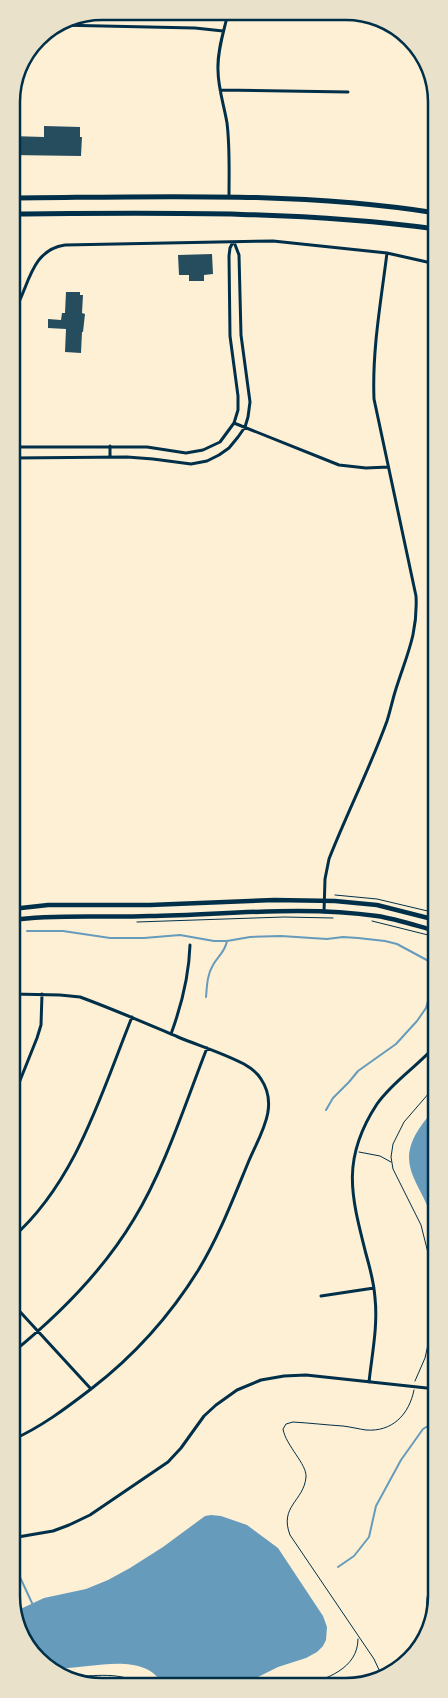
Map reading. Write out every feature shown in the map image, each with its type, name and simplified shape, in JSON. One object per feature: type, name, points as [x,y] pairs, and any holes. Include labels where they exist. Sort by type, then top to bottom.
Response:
[{"type":"highway","points":[[20,198],[229,197],[362,204],[428,212]]},
{"type":"highway","points":[[20,214],[264,214],[370,221],[428,228]]},
{"type":"main road","points":[[20,908],[48,905],[150,905],[325,900],[377,904],[428,918]]},
{"type":"main road","points":[[20,919],[53,916],[150,916],[280,911],[324,912],[380,916],[428,929]]},
{"type":"street","points":[[226,20],[218,58],[220,90],[227,123],[229,197]]},
{"type":"street","points":[[72,25],[195,28],[224,31]]},
{"type":"street","points":[[220,90],[348,92]]},
{"type":"street","points":[[20,447],[147,447],[193,453],[212,447],[220,442],[234,423],[238,404],[230,336],[229,265],[230,248],[234,242]]},
{"type":"street","points":[[20,458],[110,457],[153,459],[191,464],[207,461],[219,455],[235,442],[245,427],[250,402],[240,335],[239,254],[234,242]]},
{"type":"street","points":[[20,298],[36,262],[46,252],[59,246],[289,242],[387,253],[428,262]]},
{"type":"street","points":[[324,912],[326,872],[329,859],[387,720],[410,652],[417,612],[416,596],[374,399],[380,306],[387,253]]},
{"type":"street","points":[[234,423],[340,465],[366,468],[388,467]]},
{"type":"street","points":[[110,446],[110,457]]},
{"type":"street","points":[[171,1034],[183,1002],[187,982],[190,945]]},
{"type":"street","points":[[20,994],[80,998],[244,1064],[258,1074],[268,1094],[269,1110],[232,1204],[199,1269],[166,1316],[138,1348],[113,1372],[55,1416],[20,1436]]},
{"type":"street","points":[[20,1080],[41,1025],[42,994]]},
{"type":"street","points":[[20,1229],[42,1206],[68,1169],[82,1141],[132,1018]]},
{"type":"street","points":[[20,1346],[86,1284],[117,1246],[135,1218],[158,1171],[207,1048]]},
{"type":"street","points":[[369,1382],[376,1318],[374,1288],[353,1201],[351,1181],[355,1151],[366,1122],[378,1102],[394,1084],[428,1054]]},
{"type":"street","points":[[321,1296],[374,1288]]},
{"type":"street","points":[[20,1312],[91,1389]]},
{"type":"street","points":[[20,1537],[70,1526],[90,1515],[168,1462],[181,1448],[209,1410],[222,1399],[245,1386],[269,1378],[291,1375],[428,1388]]},
{"type":"path","points":[[367,920],[428,935]]},
{"type":"path","points":[[391,1163],[393,1144],[401,1127],[428,1095]]},
{"type":"path","points":[[358,1151],[380,1156],[391,1163],[421,1224],[428,1254]]},
{"type":"path","points":[[379,1671],[374,1659],[358,1638],[288,1530],[286,1520],[288,1512],[302,1489],[306,1475],[285,1439],[284,1426],[293,1422],[366,1430],[390,1426],[403,1417],[409,1407],[416,1376],[425,1358],[428,1340]]},
{"type":"path","points":[[326,1678],[341,1671],[349,1663],[358,1648],[358,1638]]},
{"type":"path","points":[[358,1648],[365,1646]]},
{"type":"path","points":[[91,1677],[118,1676],[126,1678]]},
{"type":"water","points":[[428,1118],[428,1208],[412,1174],[409,1161],[411,1146],[419,1129]]},
{"type":"water","points":[[205,1516],[221,1516],[247,1525],[278,1548],[323,1616],[327,1627],[326,1640],[317,1652],[256,1678],[157,1678],[143,1667],[129,1664],[63,1668],[40,1650],[28,1632],[21,1609],[44,1598],[86,1589],[108,1580],[163,1547]]},
{"type":"building","points":[[44,126],[80,127],[80,137],[82,137],[81,156],[20,155],[20,136],[44,137]]},
{"type":"building","points":[[212,254],[213,274],[204,275],[204,281],[189,281],[189,275],[179,275],[178,255]]},
{"type":"building","points":[[66,292],[80,292],[80,295],[83,295],[82,313],[85,314],[81,353],[65,352],[66,329],[48,328],[48,319],[61,320],[62,313],[65,313]]},
{"type":"waterway","points":[[27,931],[63,931],[110,938],[180,935],[214,941],[281,936],[327,939],[358,938],[397,944],[428,961]]},
{"type":"waterway","points":[[206,997],[210,973],[213,965],[225,948],[227,941]]},
{"type":"waterway","points":[[326,1110],[333,1098],[358,1071],[396,1044],[417,1021],[426,1008],[428,1001]]},
{"type":"waterway","points":[[338,1567],[354,1556],[369,1537],[376,1506],[401,1460],[423,1429],[428,1426]]},
{"type":"waterway","points":[[20,1577],[32,1603]]}]
